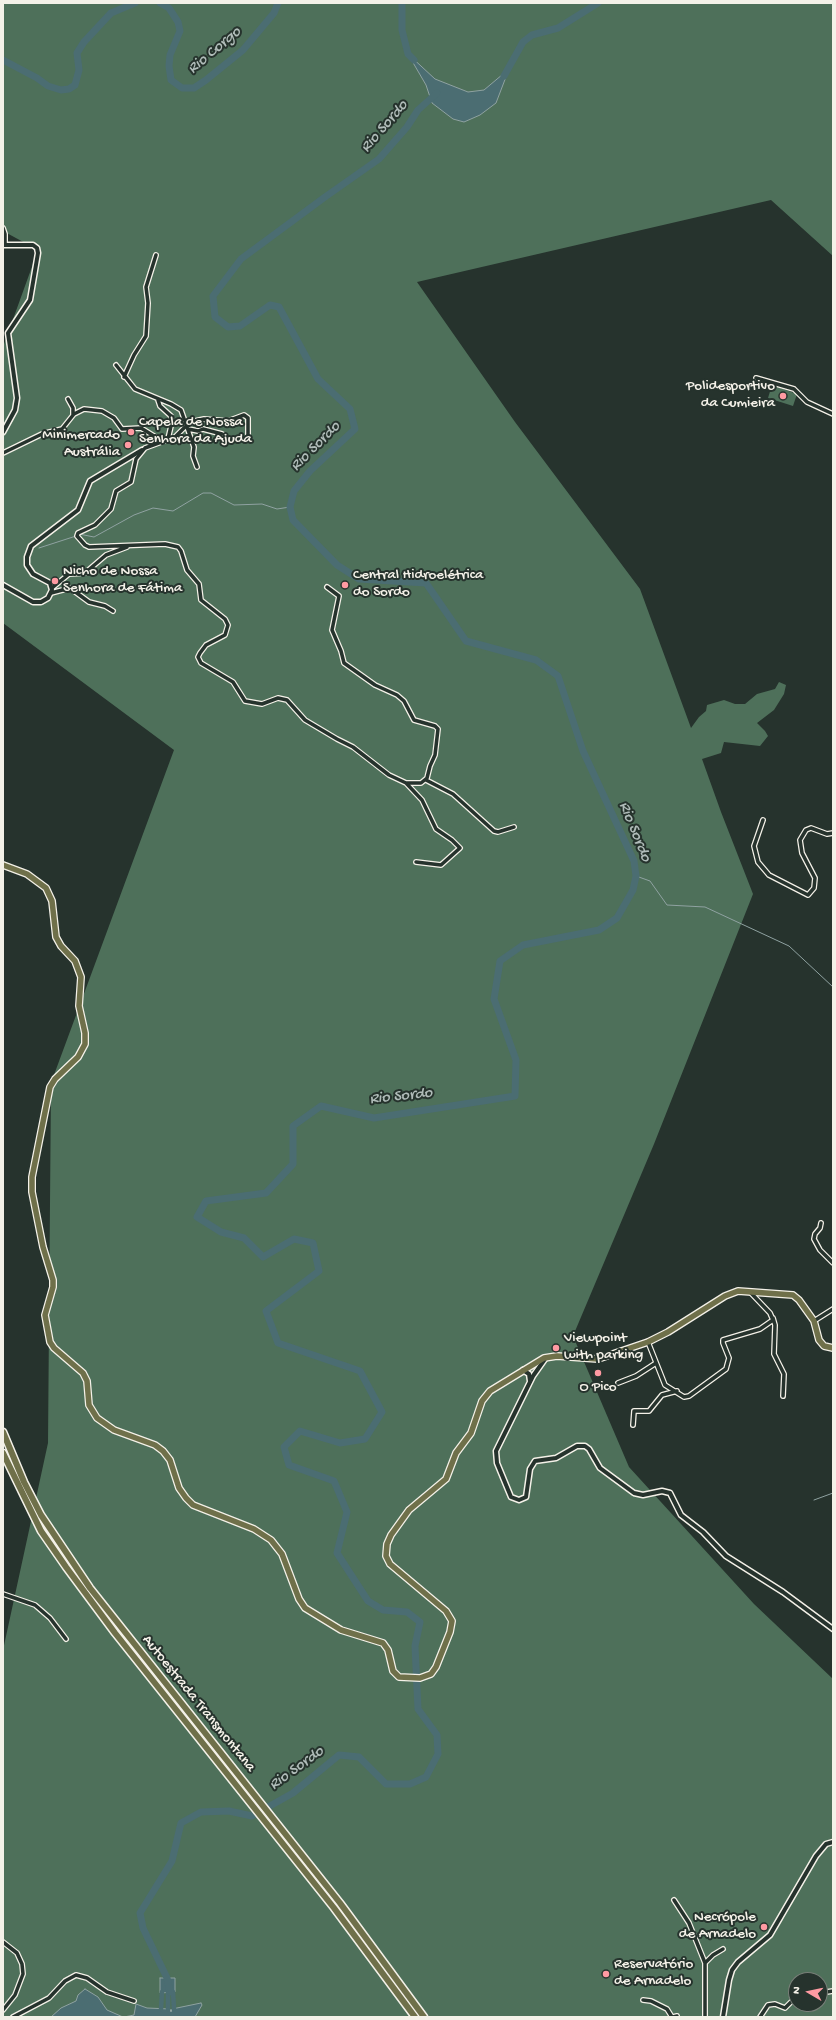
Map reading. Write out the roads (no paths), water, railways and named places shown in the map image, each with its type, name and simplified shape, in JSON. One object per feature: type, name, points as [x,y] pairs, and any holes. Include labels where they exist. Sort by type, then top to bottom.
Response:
[{"type":"highway","name":"Autoestrada Transmontana","points":[[3,1432],[28,1489],[60,1546],[90,1588],[340,1903],[424,2017]]},
{"type":"highway","name":"Autoestrada Transmontana","points":[[3,1453],[18,1487],[46,1537],[115,1633],[334,1908],[415,2017]]},
{"type":"main road","points":[[3,865],[27,874],[46,889],[52,902],[56,939],[75,961],[81,977],[79,1006],[85,1033],[84,1044],[78,1057],[55,1079],[50,1087],[32,1177],[32,1189],[43,1247],[53,1280],[53,1287],[45,1315],[51,1344],[83,1373],[86,1381],[90,1407],[97,1418],[116,1431],[155,1445],[163,1451],[170,1460],[179,1488],[193,1505],[254,1529],[271,1540],[283,1556],[299,1599],[305,1608],[344,1631],[383,1643],[388,1650],[392,1669],[396,1675],[405,1678],[427,1676],[436,1666],[450,1630],[451,1620],[446,1611],[391,1565],[386,1556],[387,1544],[392,1533],[408,1512],[439,1487],[447,1478],[456,1453],[472,1430],[485,1395],[523,1370],[547,1357],[598,1359],[648,1342],[671,1331],[727,1295],[738,1291],[793,1295],[799,1300],[814,1321],[819,1340],[824,1346],[833,1348]]},
{"type":"street","points":[[3,228],[5,234],[4,245],[32,245],[37,248],[38,255],[29,303],[8,333],[17,398],[14,412],[3,432]]},
{"type":"street","points":[[124,377],[134,355],[147,334],[148,303],[146,287],[156,255]]},
{"type":"street","points":[[116,365],[135,389],[178,408],[187,425],[194,447],[193,456],[197,467]]},
{"type":"street","points":[[756,378],[794,389],[807,402],[833,414]]},
{"type":"street","points":[[68,399],[72,407],[73,415]]},
{"type":"street","points":[[158,400],[161,406],[171,416],[171,429],[168,439]]},
{"type":"street","points":[[3,453],[42,434],[62,429],[73,415],[84,409],[102,411],[114,418],[122,429],[141,428],[162,441]]},
{"type":"street","points":[[52,588],[48,582],[31,572],[26,562],[29,551],[37,541],[76,512],[83,502],[90,481],[142,450],[175,437],[187,425],[201,419],[228,421],[245,415],[248,420],[248,439]]},
{"type":"street","points":[[188,429],[222,434]]},
{"type":"street","points":[[142,450],[136,459],[131,482],[116,491],[111,509],[94,526],[77,534],[84,545],[89,547],[168,544],[179,548],[187,570],[198,584],[202,601],[227,622],[228,628],[225,635],[207,645],[200,653],[199,659],[202,664],[232,681],[241,697],[246,702],[263,704],[279,698],[288,700],[305,720],[337,740],[353,747],[386,773],[406,783],[418,785],[426,780],[435,755],[438,729],[434,726],[414,720],[404,702],[397,694],[375,686],[344,664],[341,650],[332,630],[339,596],[327,587]]},
{"type":"street","points":[[3,585],[36,603],[44,602],[51,593],[52,588],[69,574],[85,573],[108,554],[134,545]]},
{"type":"street","points":[[51,593],[70,588],[89,602],[105,606],[113,611]]},
{"type":"street","points":[[426,780],[453,794],[494,831],[498,832],[514,827]]},
{"type":"street","points":[[406,783],[422,800],[436,829],[453,840],[460,848],[441,865],[416,862]]},
{"type":"street","points":[[763,820],[754,846],[758,862],[769,875],[808,895],[814,888],[815,878],[802,852],[800,840],[806,830],[812,828],[827,834],[833,833]]},
{"type":"street","points":[[821,1223],[820,1228],[815,1234],[814,1240],[820,1250],[833,1263]]},
{"type":"street","points":[[749,1292],[768,1310],[773,1318],[775,1325],[774,1354],[784,1374],[783,1396]]},
{"type":"street","points":[[814,1321],[833,1309]]},
{"type":"street","points":[[648,1342],[665,1385],[684,1396],[689,1396],[722,1373],[727,1367],[729,1360],[723,1340],[760,1329],[771,1323],[773,1318]]},
{"type":"street","points":[[547,1357],[530,1381],[496,1452],[497,1463],[511,1497],[519,1500],[526,1497],[530,1469],[535,1461],[556,1458],[577,1446],[584,1446],[589,1449],[600,1468],[634,1493],[643,1495],[662,1491],[670,1492],[681,1515],[703,1532],[728,1559],[783,1592],[833,1629]]},
{"type":"street","points":[[618,1384],[636,1376],[656,1363]]},
{"type":"street","points":[[523,1370],[529,1374],[530,1381]]},
{"type":"street","points":[[633,1425],[634,1411],[649,1411],[662,1395],[677,1391]]},
{"type":"street","points":[[3,1594],[35,1605],[50,1618],[66,1639]]},
{"type":"street","points":[[723,2017],[728,1980],[732,1970],[738,1962],[770,1935],[816,1856],[826,1844],[833,1842]]},
{"type":"street","points":[[674,1900],[689,1923],[705,1963],[705,2017]]},
{"type":"street","points":[[3,1942],[17,1953],[22,1964],[23,1974],[15,1995],[3,2010]]},
{"type":"street","points":[[705,1963],[713,1955],[723,1949]]},
{"type":"street","points":[[13,2017],[49,1998],[65,1981],[76,1975],[87,1978],[107,1992],[134,2001]]},
{"type":"street","points":[[643,2000],[651,2001],[667,2009],[674,2017]]},
{"type":"street","points":[[760,2017],[768,2005],[775,2004],[786,2008],[788,2006]]},
{"type":"water","points":[[408,54],[435,79],[468,92],[484,90],[509,69],[496,103],[480,115],[464,122],[453,119],[432,103],[426,85]]},
{"type":"water","points":[[160,1978],[175,1978],[175,1992],[160,1993]]},
{"type":"water","points":[[85,1989],[98,1997],[107,2010],[123,2017],[51,2017],[61,2008],[76,2001],[78,1995]]},
{"type":"water","points":[[201,2003],[202,2005],[195,2017],[124,2017],[134,2015],[136,2004],[147,2008],[170,2009],[171,2012],[172,2009]]},
{"type":"waterway","name":"Rio Corgo","points":[[3,60],[37,78],[48,86],[61,90],[69,89],[75,85],[79,70],[77,53],[84,42],[111,13],[135,3]]},
{"type":"waterway","name":"Rio Corgo","points":[[160,3],[169,8],[178,22],[180,31],[170,55],[169,66],[171,80],[182,88],[194,88],[243,50],[274,13],[278,3]]},
{"type":"waterway","name":"Rio Corgo","points":[[402,3],[402,30],[408,54],[414,60]]},
{"type":"waterway","name":"Rio Corgo","points":[[504,76],[523,42],[532,35],[558,28],[598,3]]},
{"type":"waterway","name":"Rio Sordo","points":[[170,1992],[167,1978],[143,1928],[140,1913],[172,1861],[181,1823],[201,1812],[229,1811],[252,1816],[293,1793],[339,1755],[359,1757],[386,1784],[410,1784],[426,1777],[438,1754],[437,1735],[418,1709],[415,1646],[420,1622],[407,1612],[383,1610],[368,1601],[337,1553],[347,1512],[334,1481],[289,1465],[284,1447],[300,1431],[340,1443],[365,1439],[382,1412],[360,1371],[278,1343],[266,1311],[319,1271],[313,1243],[294,1239],[263,1257],[244,1238],[221,1232],[197,1217],[206,1201],[266,1193],[293,1164],[293,1126],[321,1106],[374,1118],[515,1096],[516,1060],[494,999],[500,961],[523,945],[599,930],[617,918],[633,890],[636,876],[634,861],[583,751],[558,676],[536,660],[466,641],[426,583],[359,579],[337,565],[293,520],[290,507],[294,491],[310,471],[355,429],[350,409],[318,379],[279,307],[270,305],[240,326],[228,327],[215,317],[213,296],[241,259],[379,159],[407,127],[418,110],[437,93]]},
{"type":"waterway","points":[[79,534],[94,537],[134,515],[153,508],[173,511],[203,493],[211,493],[234,505],[262,504],[277,509],[290,507]]},
{"type":"waterway","points":[[39,548],[76,536]]},
{"type":"waterway","points":[[636,876],[650,881],[667,905],[705,907],[789,946],[833,987]]},
{"type":"waterway","points":[[814,1500],[833,1493]]},
{"type":"waterway","points":[[161,2009],[162,1992]]},
{"type":"waterway","points":[[168,1992],[168,2009]]},
{"type":"waterway","points":[[173,1992],[174,2009]]},
{"type":"place","name":"Polidesportivo da Cumieira","points":[[783,396]]},
{"type":"place","name":"Capela de Nossa Senhora da Ajuda","points":[[131,432]]},
{"type":"place","name":"Minimercado Austrália","points":[[128,445]]},
{"type":"place","name":"Nicho de Nossa Senhora de Fátima","points":[[55,581]]},
{"type":"place","name":"Central Hidroelétrica do Sordo","points":[[345,585]]},
{"type":"place","name":"Viewpoint with parking","points":[[556,1348]]},
{"type":"place","name":"O Pico","points":[[598,1373]]},
{"type":"place","name":"Necrópole de Arnadelo","points":[[764,1927]]},
{"type":"place","name":"Reservatório de Arnadelo","points":[[606,1974]]}]
